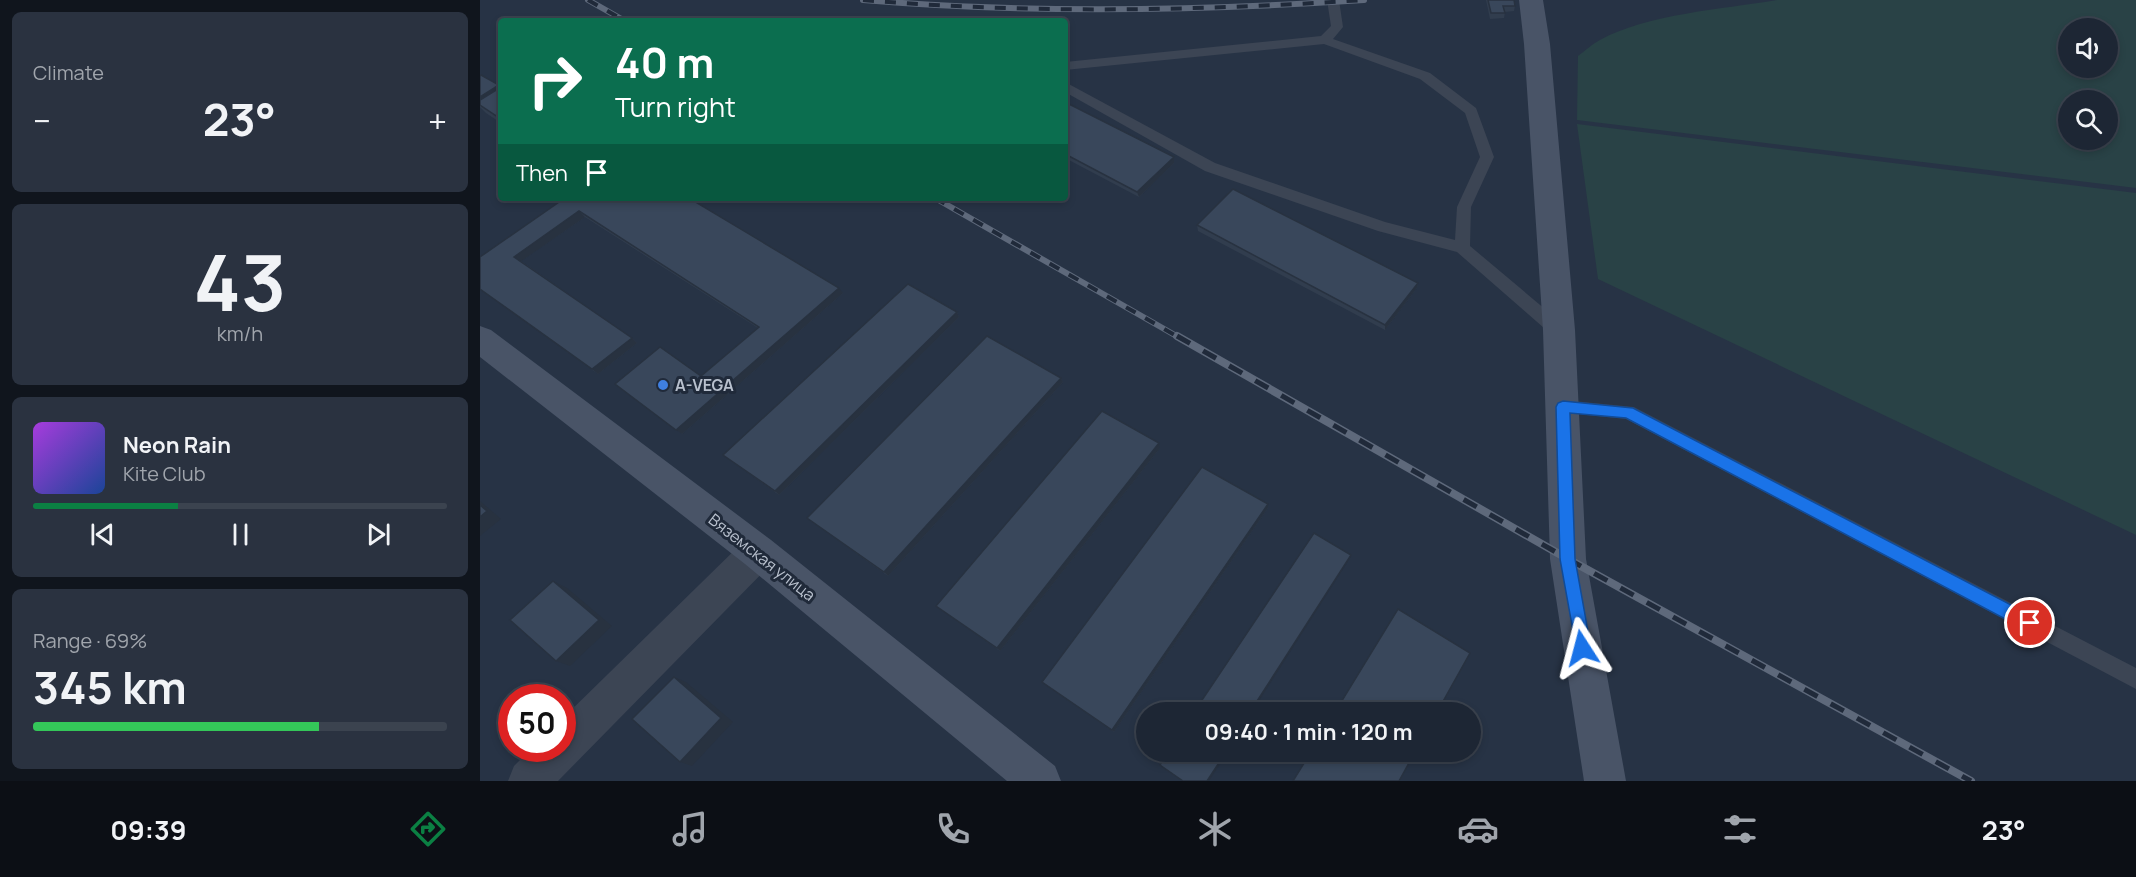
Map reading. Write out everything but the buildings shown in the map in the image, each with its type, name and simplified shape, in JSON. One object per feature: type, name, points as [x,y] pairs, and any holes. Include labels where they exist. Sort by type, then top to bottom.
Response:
[{"type":"main road","points":[[1531,0],[1537,45],[1559,330],[1568,559],[1605,781]]},
{"type":"main road","name":"Вяземская улица","points":[[480,339],[759,552],[1040,781]]},
{"type":"street","points":[[576,734],[759,552]]},
{"type":"street","points":[[529,781],[548,762]]},
{"type":"lane","points":[[1325,40],[1338,27],[1333,0]]},
{"type":"lane","points":[[1068,66],[1325,40],[1425,76],[1471,111],[1487,156],[1464,207],[1462,248]]},
{"type":"lane","points":[[1068,88],[1210,166],[1383,227],[1462,248],[1559,330]]},
{"type":"lane","points":[[1563,407],[1628,412],[2136,679]]},
{"type":"green space","points":[[1777,0],[2136,0],[2136,188],[1577,120],[1578,56],[1594,43],[1619,31],[1663,18]]},
{"type":"green space","points":[[1577,124],[2136,193],[2136,535],[1598,279]]},
{"type":"railway","points":[[588,0],[620,18]]},
{"type":"railway","points":[[863,0],[1051,9],[1176,9],[1364,0]]},
{"type":"railway","points":[[940,201],[1180,338]]},
{"type":"railway","points":[[1177,336],[1568,559],[1971,781]]},
{"type":"place","name":"A-VEGA","points":[[663,385]]},
{"type":"route","points":[[1582,648],[1568,559],[1563,407],[1628,412],[2030,623]]}]
